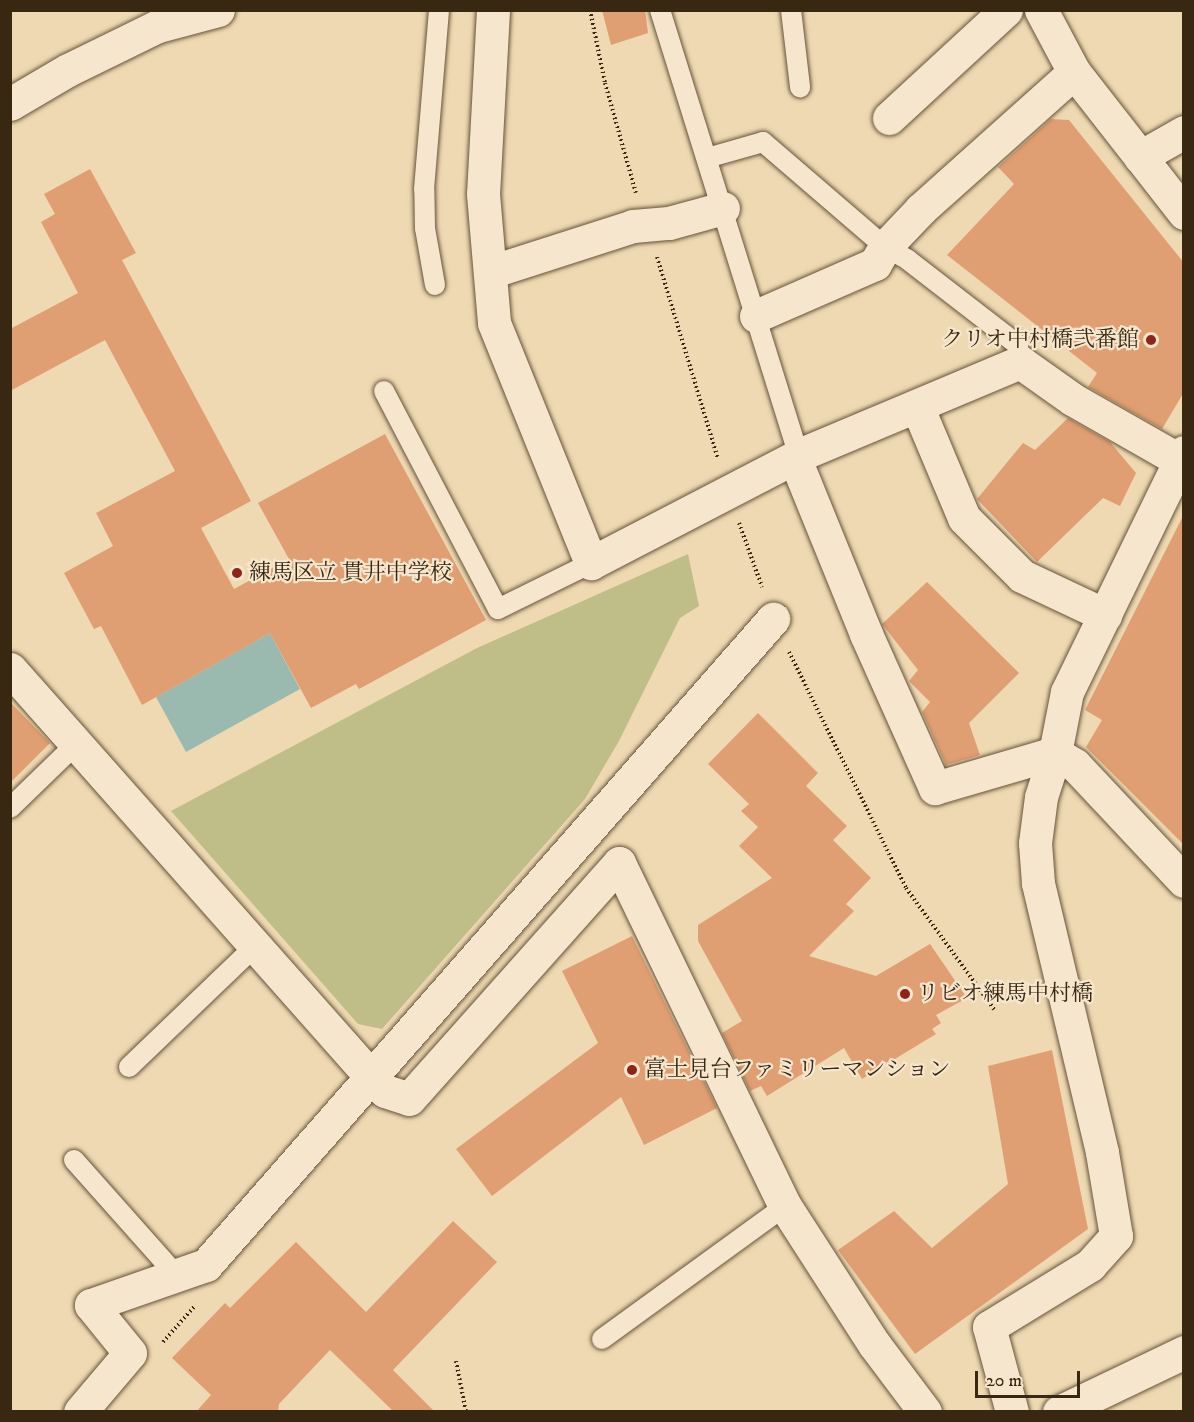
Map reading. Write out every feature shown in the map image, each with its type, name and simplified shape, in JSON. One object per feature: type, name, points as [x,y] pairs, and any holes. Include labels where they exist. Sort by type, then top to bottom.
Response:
[{"type":"street","points":[[10,104],[157,18],[218,10]]},
{"type":"street","points":[[493,10],[483,194],[494,323],[591,563],[729,495],[797,457],[1020,362],[1072,399],[1181,456],[1066,692],[1055,753],[1041,796],[1035,843],[1038,884],[1102,1152],[1116,1236],[1090,1265],[989,1327],[1012,1412]]},
{"type":"street","points":[[889,118],[1006,10]]},
{"type":"street","points":[[1041,10],[1074,72],[1184,213]]},
{"type":"street","points":[[756,316],[875,264],[885,247],[930,202],[1074,72]]},
{"type":"street","points":[[1140,157],[1184,132]]},
{"type":"street","points":[[490,272],[647,224],[669,223],[723,208]]},
{"type":"street","points":[[918,406],[964,518],[1022,576],[1105,615]]},
{"type":"street","points":[[797,457],[866,634],[935,788],[1055,753],[1075,765],[1184,880]]},
{"type":"street","points":[[80,1412],[130,1353],[91,1305],[206,1265],[373,1079],[773,618]]},
{"type":"street","points":[[10,669],[373,1079],[385,1091],[409,1099],[619,863],[785,1206],[874,1344],[925,1412]]},
{"type":"street","points":[[1059,1412],[1184,1352]]},
{"type":"lane","points":[[435,285],[425,228],[424,189],[439,10]]},
{"type":"lane","points":[[660,10],[723,208],[797,457]]},
{"type":"lane","points":[[791,10],[800,87]]},
{"type":"lane","points":[[707,158],[763,142],[885,247],[908,260],[1018,345],[1020,362]]},
{"type":"lane","points":[[384,391],[498,609],[591,563]]},
{"type":"lane","points":[[10,808],[75,745]]},
{"type":"lane","points":[[129,1067],[256,945]]},
{"type":"lane","points":[[74,1160],[177,1276]]},
{"type":"lane","points":[[602,1338],[785,1206]]},
{"type":"path","points":[[590,10],[628,172],[647,224],[729,495],[773,618],[906,888],[994,1009]]},
{"type":"path","points":[[456,1361],[466,1412]]},
{"type":"shaded area","points":[[688,554],[699,606],[680,618],[619,741],[585,799],[382,1029],[358,1024],[171,811],[477,648]]},
{"type":"water","points":[[270,633],[300,689],[186,752],[156,697]]},
{"type":"building","points":[[602,10],[645,10],[648,33],[611,45]]},
{"type":"building","points":[[1051,119],[1069,120],[1184,263],[1184,392],[1162,429],[1088,387],[1097,373],[947,255],[1014,184],[998,167]]},
{"type":"building","points":[[90,169],[136,253],[122,260],[251,501],[201,528],[234,589],[289,559],[258,503],[385,434],[486,620],[359,689],[356,684],[311,708],[270,633],[142,705],[101,626],[94,629],[64,573],[113,546],[96,513],[175,471],[105,340],[10,391],[10,329],[78,293],[41,222],[55,214],[44,194]]},
{"type":"building","points":[[1068,418],[1110,442],[1136,473],[1120,506],[1103,498],[1037,562],[977,499],[1023,443],[1035,450]]},
{"type":"building","points":[[1184,514],[1184,845],[1086,747],[1102,720],[1085,710]]},
{"type":"building","points":[[927,582],[1019,673],[969,723],[980,755],[946,765],[922,712],[930,702],[909,681],[918,670],[882,624]]},
{"type":"building","points":[[10,702],[50,743],[10,783]]},
{"type":"building","points":[[758,713],[818,773],[806,786],[847,826],[833,840],[871,878],[846,904],[854,911],[809,956],[876,976],[930,944],[967,998],[936,1015],[941,1023],[932,1029],[936,1034],[862,1079],[844,1048],[767,1096],[761,1086],[750,1091],[722,1033],[742,1021],[698,941],[698,925],[772,878],[739,846],[758,827],[741,811],[749,804],[708,764]]},
{"type":"building","name":"富士見台ファミリーマンション","points":[[632,936],[717,1108],[644,1145],[621,1097],[492,1196],[456,1149],[598,1043],[562,971]]},
{"type":"building","points":[[1052,1050],[1088,1229],[915,1354],[838,1250],[894,1211],[932,1248],[1008,1184],[988,1066]]},
{"type":"building","points":[[453,1221],[497,1262],[393,1370],[435,1412],[394,1412],[330,1350],[279,1404],[278,1412],[196,1412],[211,1395],[172,1358],[225,1303],[230,1308],[296,1242],[366,1312]]},
{"type":"place","name":"クリオ中村橋弐番館","points":[[1151,340]]},
{"type":"place","name":"練馬区立 貫井中学校","points":[[237,573]]},
{"type":"place","name":"リビオ練馬中村橋","points":[[905,994]]},
{"type":"place","name":"富士見台ファミリーマンション","points":[[632,1070]]}]
